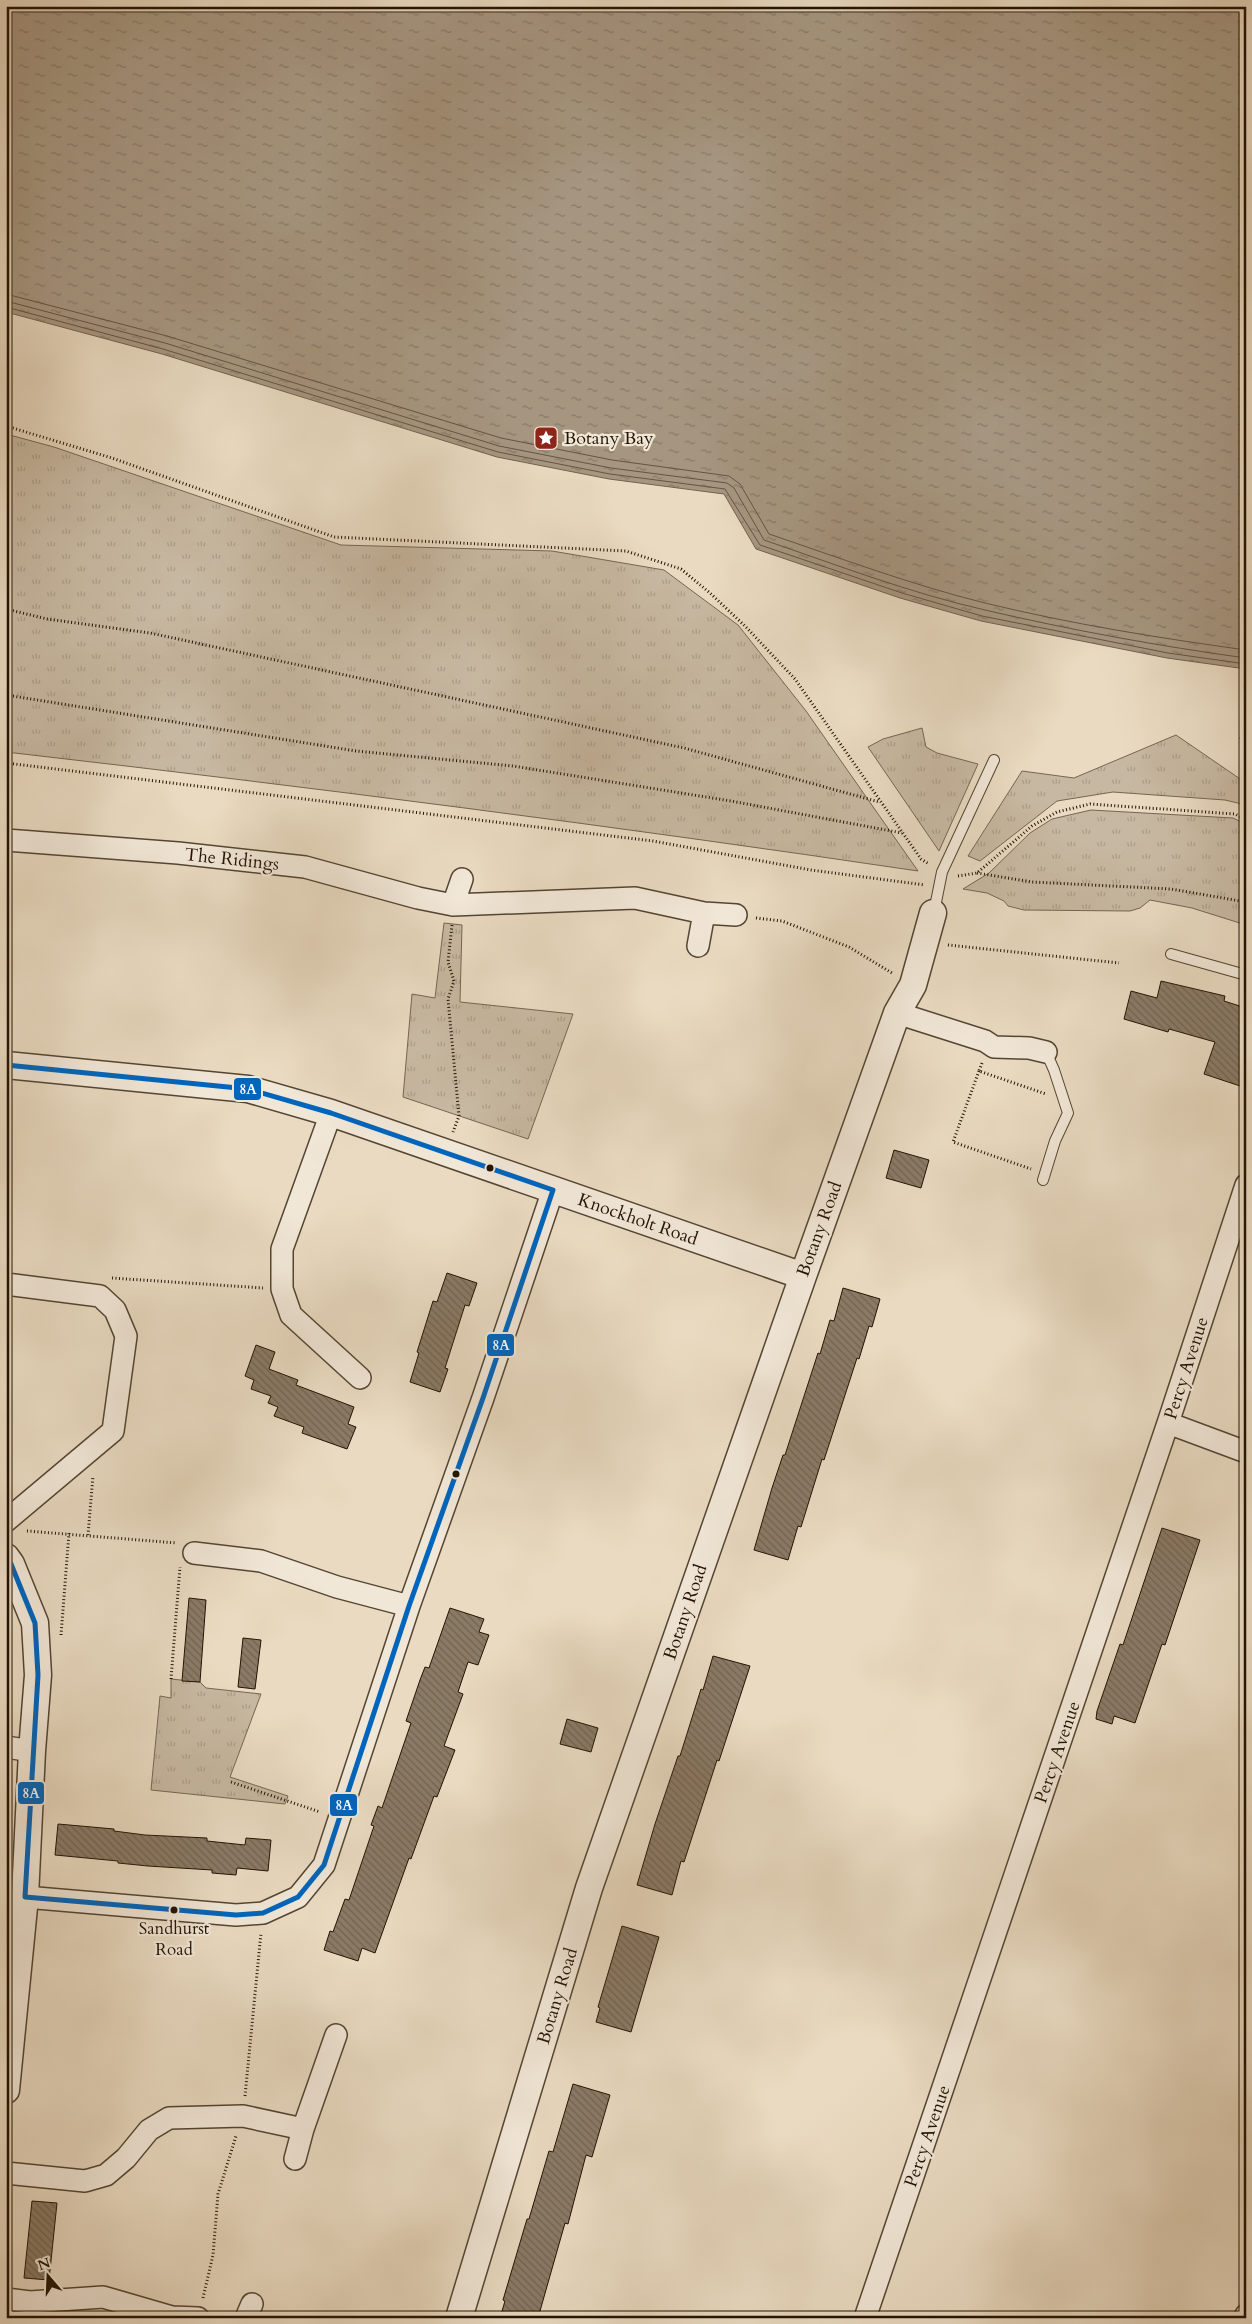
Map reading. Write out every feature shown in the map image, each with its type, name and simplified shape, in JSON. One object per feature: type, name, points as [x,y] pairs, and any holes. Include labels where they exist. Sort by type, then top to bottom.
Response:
[{"type":"street","name":"The Ridings","points":[[6,840],[178,853],[305,867],[418,898],[453,905],[635,898],[704,913],[736,916]]},
{"type":"street","points":[[453,905],[462,879]]},
{"type":"street","points":[[698,946],[704,913]]},
{"type":"street","name":"Botany Road","points":[[459,2318],[589,1888],[897,1013],[913,984],[934,914]]},
{"type":"street","points":[[897,1013],[985,1041],[994,1047],[1029,1048],[1046,1052]]},
{"type":"street","name":"Knockholt Road","points":[[6,1065],[248,1089],[331,1113],[803,1276]]},
{"type":"street","points":[[331,1113],[282,1249],[282,1289],[291,1315],[360,1378]]},
{"type":"street","name":"Percy Avenue","points":[[865,2318],[1168,1423],[1246,1185]]},
{"type":"street","points":[[25,1897],[236,1915],[264,1913],[298,1897],[324,1865],[409,1606],[483,1398],[553,1190]]},
{"type":"street","points":[[6,1284],[100,1296],[115,1310],[126,1336],[113,1431],[15,1526]]},
{"type":"street","points":[[1168,1423],[1246,1452]]},
{"type":"street","points":[[188,1551],[261,1561],[337,1587],[409,1606]]},
{"type":"street","points":[[6,1557],[11,1564],[35,1623],[38,1675],[32,1751],[25,1897],[9,2032],[6,2090]]},
{"type":"street","points":[[6,1747],[32,1751]]},
{"type":"street","points":[[295,2159],[303,2129],[336,2035]]},
{"type":"street","points":[[6,2173],[85,2181],[106,2175],[126,2158],[148,2130],[169,2118],[242,2116],[303,2129]]},
{"type":"street","points":[[6,2299],[30,2302],[103,2296],[172,2318],[198,2318]]},
{"type":"lane","points":[[934,914],[942,872],[994,760]]},
{"type":"lane","points":[[1172,954],[1246,975]]},
{"type":"lane","points":[[1041,1176],[1068,1113],[1046,1052]]},
{"type":"path","points":[[6,426],[112,458],[334,537],[626,551],[681,569],[745,626],[795,679],[921,859],[942,872],[956,876],[977,873],[1032,882],[1171,889],[1246,902]]},
{"type":"path","points":[[6,610],[47,619],[150,633],[684,748],[880,802]]},
{"type":"path","points":[[6,696],[356,751],[513,766],[731,801],[903,834]]},
{"type":"path","points":[[1240,737],[1246,743]]},
{"type":"path","points":[[6,763],[653,841],[810,870],[939,887]]},
{"type":"path","points":[[977,873],[1032,826],[1057,812],[1090,804],[1235,814],[1246,820]]},
{"type":"path","points":[[445,1152],[459,1116],[448,999],[454,981],[448,962],[453,905]]},
{"type":"path","points":[[736,916],[782,921],[849,947],[913,984]]},
{"type":"path","points":[[945,953],[948,945],[1119,963]]},
{"type":"path","points":[[979,1071],[954,1142],[1041,1176]]},
{"type":"path","points":[[100,1296],[106,1278],[176,1280],[282,1289]]},
{"type":"path","points":[[88,1535],[95,1447]]},
{"type":"path","points":[[15,1526],[176,1543],[188,1551],[171,1679]]},
{"type":"path","points":[[60,1640],[69,1533]]},
{"type":"path","points":[[231,1782],[340,1820]]},
{"type":"green space","points":[[6,434],[54,447],[341,545],[552,551],[664,570],[738,625],[806,711],[918,871],[691,838],[463,808],[6,752]]},
{"type":"green space","points":[[922,728],[926,747],[937,753],[978,764],[939,851],[868,747],[883,739]]},
{"type":"green space","points":[[1176,735],[1246,783],[1246,805],[1225,800],[1113,792],[1057,801],[980,861],[968,856],[1022,771],[1074,778]]},
{"type":"green space","points":[[1091,810],[1233,818],[1246,824],[1246,925],[1192,908],[1150,900],[1140,908],[1130,911],[1024,910],[1008,906],[1004,901],[987,893],[963,889],[989,873],[1030,833],[1052,819]]},
{"type":"green space","points":[[444,923],[462,925],[460,1002],[573,1014],[528,1139],[403,1097],[412,994],[435,998]]},
{"type":"green space","points":[[171,1679],[200,1682],[206,1688],[261,1694],[230,1777],[288,1796],[285,1804],[151,1790],[160,1696],[171,1698]]},
{"type":"water","points":[[6,6],[1246,6],[1246,669],[1167,658],[981,621],[900,598],[756,549],[724,494],[609,479],[497,457],[162,354],[6,312]]},
{"type":"building","points":[[1161,981],[1225,996],[1224,1001],[1246,1008],[1246,1067],[1240,1086],[1204,1074],[1215,1042],[1169,1029],[1168,1032],[1124,1019],[1131,991],[1157,998]]},
{"type":"building","points":[[894,1150],[929,1160],[921,1188],[886,1178]]},
{"type":"building","points":[[447,1273],[477,1283],[469,1306],[465,1305],[445,1368],[448,1369],[440,1392],[410,1382],[433,1301],[437,1302]]},
{"type":"building","points":[[843,1288],[880,1299],[872,1327],[869,1326],[859,1359],[857,1358],[824,1460],[822,1459],[801,1527],[798,1526],[788,1560],[754,1550],[783,1455],[785,1455],[830,1320],[834,1321]]},
{"type":"building","points":[[256,1345],[275,1352],[269,1369],[298,1380],[296,1385],[354,1407],[348,1424],[356,1427],[347,1449],[302,1433],[304,1427],[274,1416],[278,1407],[268,1403],[271,1396],[251,1389],[254,1380],[245,1376]]},
{"type":"building","points":[[1162,1528],[1200,1540],[1165,1645],[1162,1644],[1135,1723],[1114,1716],[1112,1724],[1096,1719],[1097,1711],[1120,1644],[1123,1645]]},
{"type":"building","points":[[189,1598],[206,1600],[200,1682],[182,1681]]},
{"type":"building","points":[[450,1608],[484,1619],[479,1632],[489,1635],[478,1665],[468,1662],[458,1692],[463,1694],[444,1746],[455,1750],[437,1797],[434,1796],[411,1859],[409,1858],[375,1953],[362,1948],[358,1961],[324,1950],[330,1931],[333,1932],[345,1899],[349,1900],[374,1826],[371,1825],[378,1806],[382,1808],[411,1723],[406,1721],[420,1680],[425,1667],[429,1668]]},
{"type":"building","points":[[243,1638],[261,1640],[255,1689],[238,1687]]},
{"type":"building","points":[[713,1656],[750,1666],[684,1862],[681,1861],[672,1895],[637,1885],[655,1824],[678,1756],[680,1756],[701,1689],[703,1690]]},
{"type":"building","points":[[567,1719],[598,1728],[591,1752],[560,1744]]},
{"type":"building","points":[[58,1824],[114,1829],[114,1831],[145,1835],[207,1838],[207,1841],[245,1845],[246,1838],[271,1840],[268,1871],[237,1868],[236,1875],[212,1873],[212,1870],[148,1866],[55,1855]]},
{"type":"building","points":[[622,1926],[659,1937],[631,2032],[596,2022],[600,2008],[598,2007]]},
{"type":"building","points":[[573,2084],[610,2095],[592,2157],[586,2155],[568,2224],[565,2223],[538,2318],[500,2318],[505,2301],[503,2300],[527,2219],[529,2219],[549,2151],[553,2152]]},
{"type":"building","points":[[32,2201],[57,2203],[49,2280],[24,2278]]},
{"type":"transit line","name":"8A","points":[[6,1065],[248,1089],[331,1113],[553,1190],[483,1398],[409,1606],[324,1865],[298,1897],[263,1913],[236,1915],[25,1897],[38,1675],[35,1623],[11,1564],[6,1557]]},
{"type":"place","name":"Botany Bay","points":[[546,438]]},
{"type":"place","name":"Sandhurst Road","points":[[174,1910]]}]
